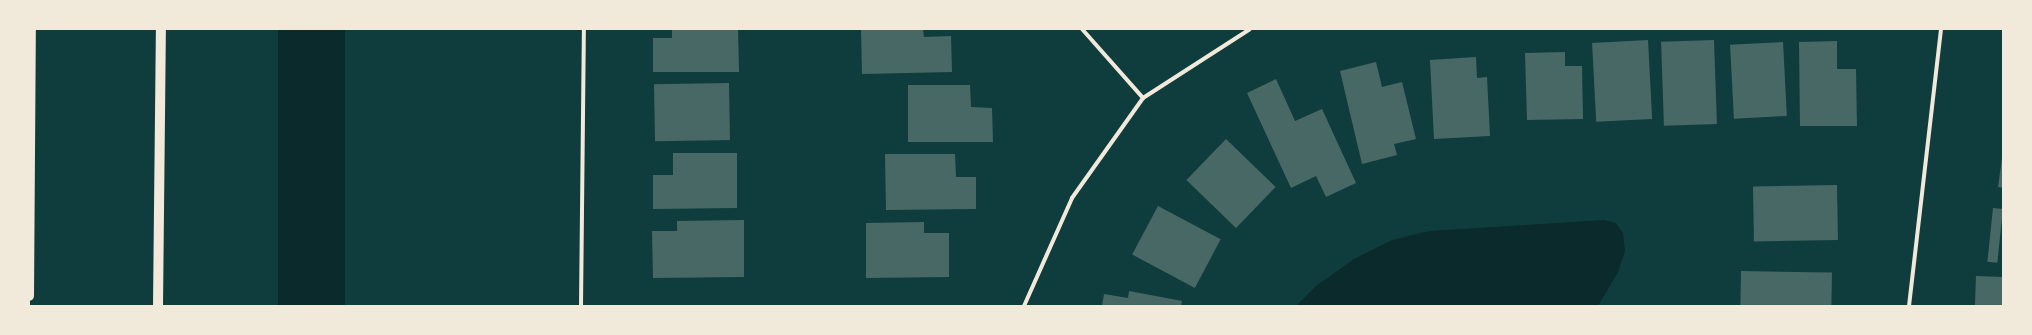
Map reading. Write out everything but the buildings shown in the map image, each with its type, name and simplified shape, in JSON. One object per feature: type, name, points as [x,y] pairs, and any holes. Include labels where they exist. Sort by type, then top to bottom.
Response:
[{"type":"main road","points":[[29,296],[31,29]]},
{"type":"main road","points":[[158,306],[161,29]]},
{"type":"street","points":[[581,306],[584,29]]},
{"type":"street","points":[[1082,29],[1143,98]]},
{"type":"street","points":[[1024,306],[1072,198],[1143,98],[1250,29]]},
{"type":"street","points":[[1910,306],[1941,29]]},
{"type":"water","points":[[278,29],[345,29],[345,306],[278,306]]},
{"type":"water","points":[[1604,220],[1616,223],[1623,233],[1625,251],[1618,272],[1598,306],[1296,306],[1316,286],[1354,259],[1392,240],[1429,231]]}]
